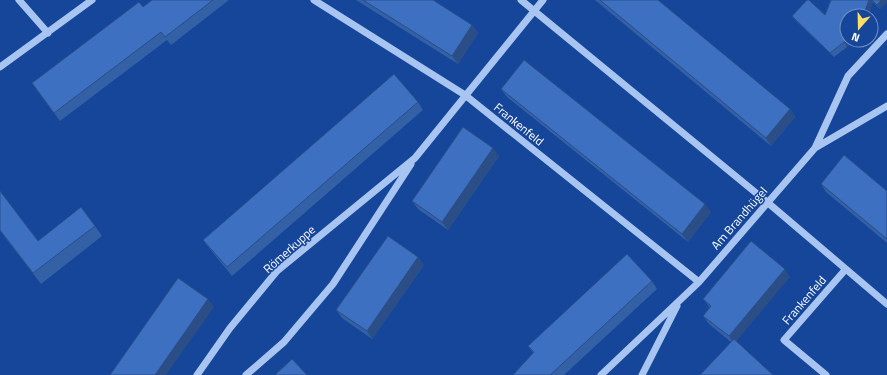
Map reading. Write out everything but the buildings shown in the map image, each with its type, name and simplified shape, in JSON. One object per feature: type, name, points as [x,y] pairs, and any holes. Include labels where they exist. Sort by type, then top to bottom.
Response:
[{"type":"street","points":[[19,0],[48,33]]},
{"type":"street","points":[[0,67],[92,0]]},
{"type":"street","name":"Frankenfeld","points":[[314,0],[465,95],[699,282]]},
{"type":"street","points":[[521,0],[767,202],[845,270],[887,304]]},
{"type":"street","name":"Römerkuppe","points":[[246,375],[284,342],[333,284],[415,158],[543,0]]},
{"type":"street","name":"Am Brandhügel","points":[[601,375],[699,282],[815,148],[848,76],[887,34]]},
{"type":"street","name":"Am Brandhügel","points":[[815,148],[887,106]]},
{"type":"street","name":"Römerkuppe","points":[[197,375],[230,328],[277,271],[415,158]]},
{"type":"street","name":"Frankenfeld","points":[[826,375],[784,340],[845,270]]},
{"type":"street","name":"Am Brandhügel","points":[[642,375],[680,301]]}]
